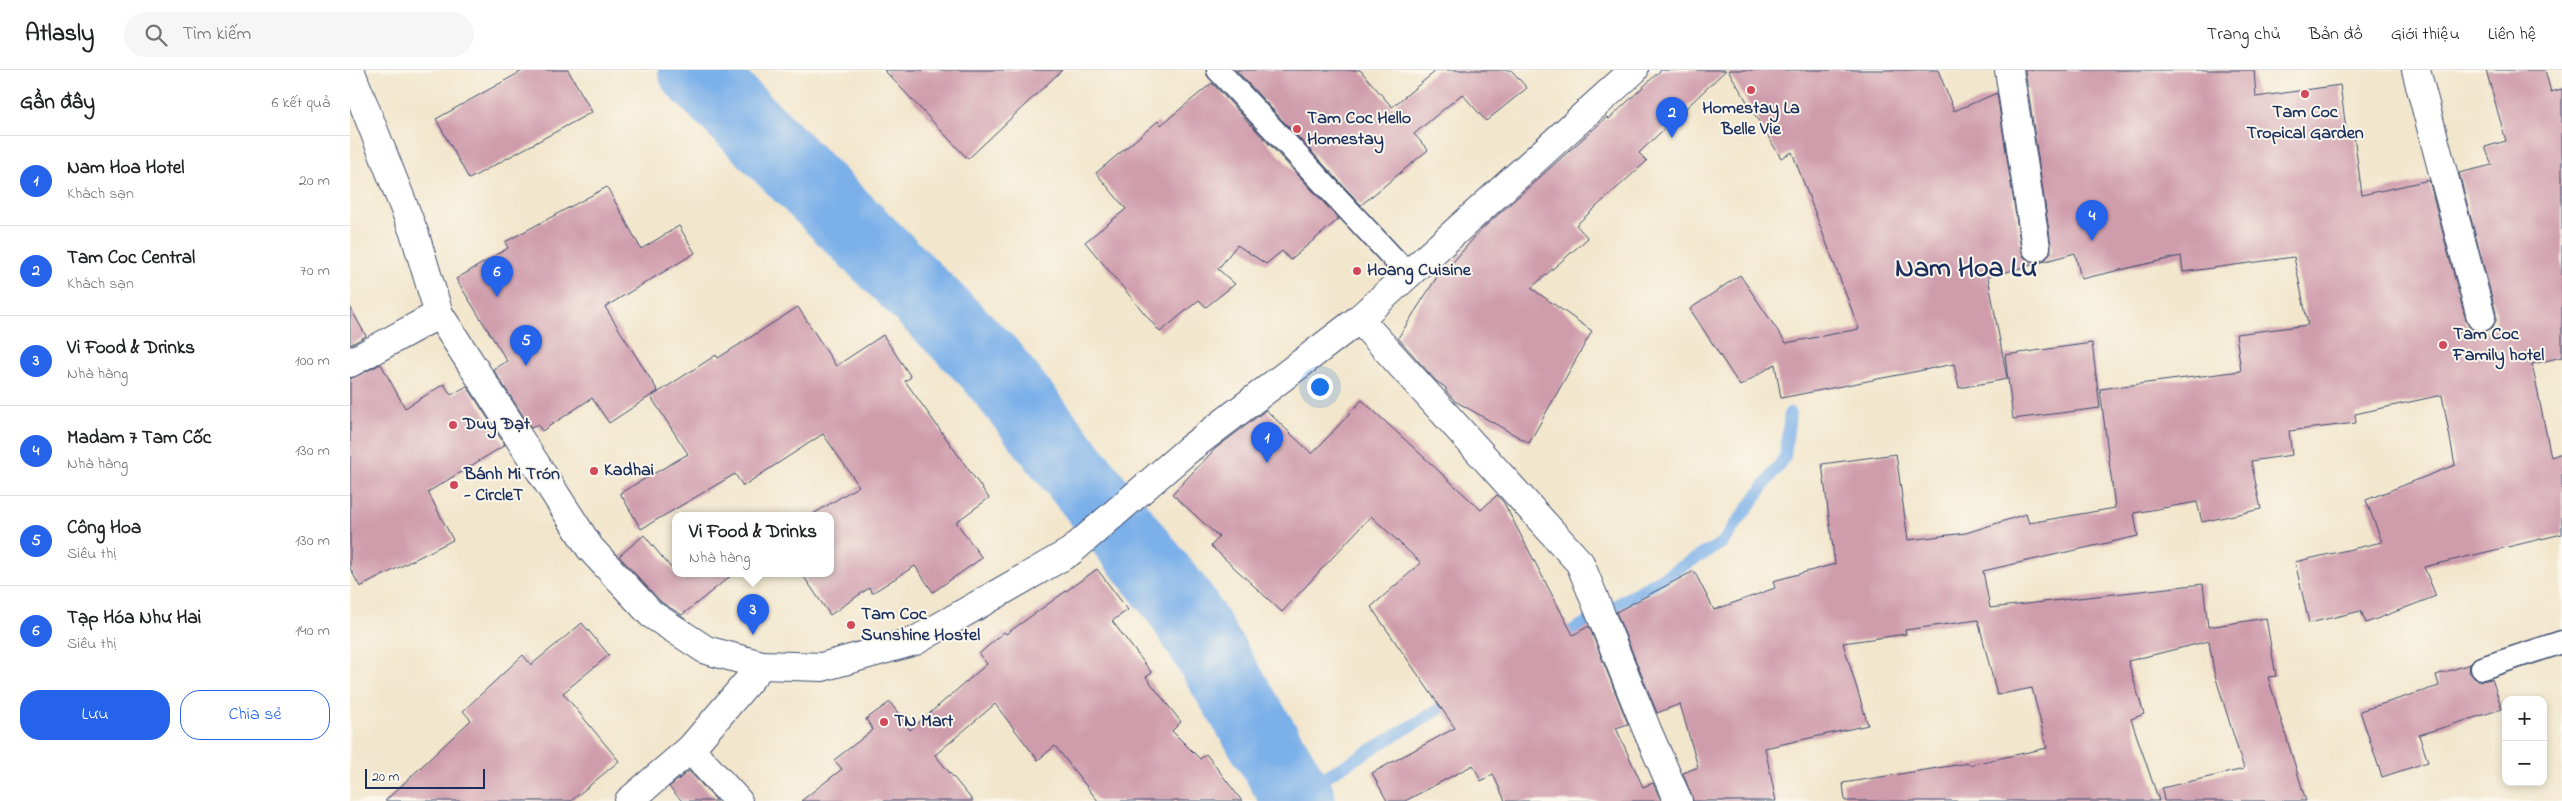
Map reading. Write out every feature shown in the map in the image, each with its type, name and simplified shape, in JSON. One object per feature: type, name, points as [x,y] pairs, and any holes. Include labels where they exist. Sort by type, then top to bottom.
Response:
[{"type":"main road","points":[[350,70],[415,236],[439,314],[590,548],[651,614],[706,650],[762,665],[822,667],[915,641],[1070,552],[1189,449],[1358,319],[1634,70]]},
{"type":"main road","points":[[2009,70],[2036,247]]},
{"type":"main road","points":[[2416,70],[2481,317]]},
{"type":"main road","points":[[350,364],[439,314]]},
{"type":"main road","points":[[1358,319],[1580,563],[1618,653],[1647,730],[1678,801]]},
{"type":"main road","points":[[629,801],[690,749],[762,665]]},
{"type":"main road","points":[[690,749],[738,801]]},
{"type":"lane","points":[[1218,70],[1407,273]]},
{"type":"lane","points":[[2482,668],[2562,642]]},
{"type":"building","points":[[524,70],[568,70],[592,112],[469,179],[436,119]]},
{"type":"building","points":[[884,70],[1062,70],[968,159]]},
{"type":"building","points":[[1236,70],[1360,70],[1392,107],[1437,70],[1511,70],[1527,88],[1486,121],[1462,94],[1414,134],[1428,150],[1361,205]]},
{"type":"building","points":[[1661,70],[1726,70],[1639,153],[1647,161],[1576,225],[1588,238],[1531,288],[1592,331],[1529,443],[1455,401],[1446,391],[1446,388],[1436,381],[1398,338],[1442,269],[1445,271],[1481,230],[1607,117],[1609,119]]},
{"type":"building","points":[[1728,70],[1938,70],[1954,111],[1997,93],[2021,249],[2024,257],[2030,261],[2038,262],[2046,259],[2051,252],[2051,245],[2025,70],[2254,70],[2256,97],[2340,85],[2347,136],[2354,135],[2362,195],[2429,180],[2466,321],[2470,328],[2476,332],[2484,332],[2492,328],[2496,321],[2496,313],[2459,173],[2492,165],[2485,147],[2506,141],[2486,70],[2545,70],[2551,92],[2562,89],[2562,357],[2532,364],[2551,457],[2562,453],[2562,534],[2424,567],[2436,596],[2366,623],[2361,611],[2309,623],[2295,562],[2382,542],[2366,500],[2455,465],[2442,395],[2355,414],[2356,423],[2289,431],[2292,455],[2251,461],[2261,509],[2202,522],[2197,502],[2134,513],[2138,536],[1983,571],[1990,608],[2203,584],[2208,627],[2266,618],[2276,676],[2268,677],[2306,801],[2164,801],[2162,788],[2244,769],[2214,672],[2209,641],[2128,661],[2144,714],[2131,719],[2159,801],[1845,801],[1843,783],[1969,763],[1969,765],[2047,748],[2032,688],[1997,695],[1978,620],[1905,630],[1906,634],[1843,643],[1868,725],[1765,748],[1776,801],[1693,801],[1683,773],[1698,767],[1680,704],[1657,713],[1616,612],[1694,571],[1714,610],[1775,588],[1773,581],[1835,564],[1822,464],[1896,454],[1908,540],[1966,533],[2026,514],[2029,523],[2115,508],[2100,389],[2241,371],[2236,334],[2308,325],[2294,257],[2183,272],[2181,256],[2081,279],[2075,253],[1988,277],[2007,379],[1959,388],[1954,364],[1781,398],[1775,364],[1740,386],[1690,309],[1740,275],[1786,343],[1859,329],[1792,152],[1781,158]]},
{"type":"building","points":[[1212,83],[1339,219],[1290,260],[1282,251],[1266,264],[1237,245],[1218,269],[1235,284],[1206,307],[1199,300],[1160,332],[1085,242],[1126,209],[1096,173],[1158,121],[1161,125]]},
{"type":"building","points":[[607,187],[641,249],[679,226],[695,253],[605,307],[658,391],[609,423],[592,398],[542,431],[538,425],[531,428],[493,369],[507,361],[456,279],[508,248],[505,242]]},
{"type":"building","points":[[350,307],[366,336],[350,345]]},
{"type":"building","points":[[798,307],[836,366],[883,335],[911,377],[905,381],[989,498],[956,522],[982,558],[933,592],[915,566],[872,593],[869,588],[830,615],[804,577],[834,577],[834,512],[817,512],[859,486],[823,434],[743,486],[735,474],[641,529],[620,493],[688,454],[651,397],[716,355],[718,358]]},
{"type":"building","points":[[2092,343],[2100,408],[2013,419],[2005,355]]},
{"type":"building","points":[[381,364],[405,408],[444,384],[451,395],[467,386],[505,445],[428,492],[453,540],[360,587],[350,568],[350,379]]},
{"type":"building","points":[[1362,400],[1481,510],[1497,495],[1504,503],[1573,635],[1589,626],[1628,724],[1616,728],[1643,787],[1653,783],[1661,801],[1505,801],[1493,774],[1481,781],[1473,765],[1405,801],[1387,801],[1372,773],[1455,728],[1371,607],[1421,563],[1371,516],[1282,612],[1211,546],[1219,537],[1172,494],[1215,449],[1266,410],[1312,454]]},
{"type":"building","points":[[644,535],[672,569],[672,577],[729,577],[682,615],[661,602],[619,556]]},
{"type":"building","points":[[1097,569],[1128,610],[1112,621],[1152,673],[1146,677],[1181,722],[1172,731],[1200,759],[1206,754],[1242,801],[1098,801],[1055,746],[1038,760],[995,704],[935,755],[973,801],[801,801],[842,769],[834,760],[873,730],[866,719],[890,702],[910,730],[987,664],[979,654],[1004,632],[1006,634]]},
{"type":"building","points":[[582,623],[609,655],[563,693],[619,761],[571,801],[385,801],[471,720],[463,711],[523,655],[531,665]]},
{"type":"building","points":[[2470,664],[2469,672],[2474,678],[2480,681],[2492,679],[2502,709],[2419,735],[2428,762],[2382,777],[2360,711],[2439,686],[2436,675]]},
{"type":"building","points":[[689,771],[717,801],[682,801],[669,787]]},
{"type":"waterway","points":[[694,70],[989,363],[1180,604],[1300,801]]},
{"type":"waterway","points":[[1556,640],[1722,543],[1785,457],[1790,413]]},
{"type":"waterway","points":[[1296,794],[1455,700]]},
{"type":"place","name":"Homestay La Belle Vie","points":[[1751,90]]},
{"type":"place","name":"Tam Coc Tropical Garden","points":[[2305,94]]},
{"type":"place","name":"Tam Coc Hello Homestay","points":[[1297,129]]},
{"type":"place","name":"Tam Coc Central","points":[[1672,138]]},
{"type":"place","name":"Madam 7 Tam Cốc","points":[[2092,241]]},
{"type":"place","name":"Hoang Cuisine","points":[[1357,271]]},
{"type":"place","name":"Tạp Hóa Như Hai","points":[[497,297]]},
{"type":"place","name":"Tam Coc Family hotel","points":[[2443,345]]},
{"type":"place","name":"Công Hoa","points":[[526,366]]},
{"type":"place","name":"Duy Đạt","points":[[453,425]]},
{"type":"place","name":"Nam Hoa Hotel","points":[[1267,463]]},
{"type":"place","name":"Kadhai","points":[[594,471]]},
{"type":"place","name":"Bánh Mi Trón - CircleT","points":[[454,485]]},
{"type":"place","name":"Tam Coc Sunshine Hostel","points":[[851,625]]},
{"type":"place","name":"Vi Food & Drinks","points":[[753,635]]},
{"type":"place","name":"TN Mart","points":[[884,722]]},
{"type":"district","name":"Nam Hoa Lư","points":[[1966,269]]}]
